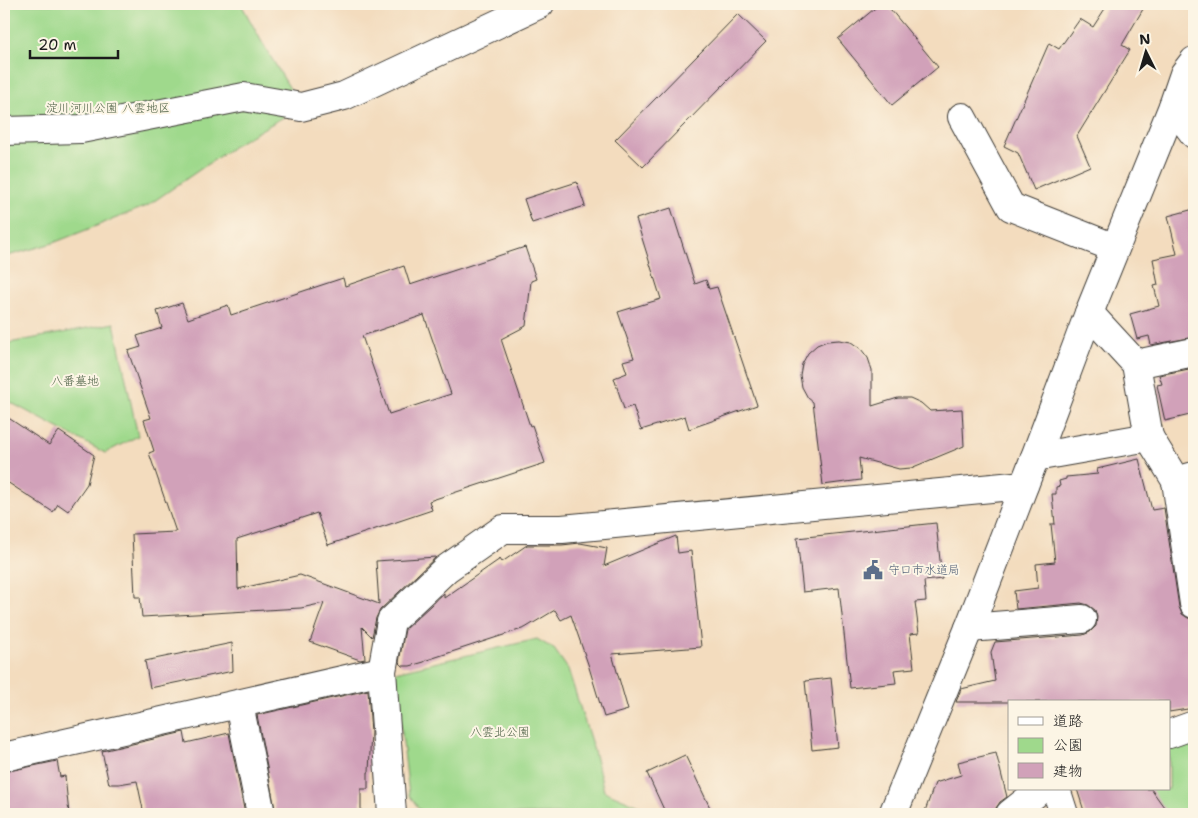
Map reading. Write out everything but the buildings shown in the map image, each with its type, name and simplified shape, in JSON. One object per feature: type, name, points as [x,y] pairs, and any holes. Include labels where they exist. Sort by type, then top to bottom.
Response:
[{"type":"street","points":[[4,131],[81,129],[244,97],[301,107],[344,96],[540,4]]},
{"type":"street","points":[[893,814],[969,628],[1089,313],[1173,106],[1184,74],[1194,61]]},
{"type":"street","points":[[1173,106],[1194,84]]},
{"type":"street","points":[[1173,106],[1194,134]]},
{"type":"street","points":[[962,117],[1011,207],[1115,248]]},
{"type":"street","points":[[1089,313],[1136,364],[1149,437],[1185,478],[1194,596]]},
{"type":"street","points":[[1136,364],[1194,352]]},
{"type":"street","points":[[1035,458],[1149,437]]},
{"type":"street","points":[[392,814],[382,671],[391,621],[446,570],[503,529],[562,529],[1024,485]]},
{"type":"street","points":[[969,628],[1082,619]]},
{"type":"street","points":[[4,757],[382,671]]},
{"type":"street","points":[[239,704],[261,814]]},
{"type":"street","points":[[1170,734],[1194,725]]},
{"type":"street","points":[[1010,814],[1039,790]]},
{"type":"street","points":[[1056,790],[1064,814]]},
{"type":"green space","name":"淀川河川公園 八雲地区","points":[[4,4],[241,4],[301,107],[240,142],[147,206],[53,243],[4,257]]},
{"type":"green space","name":"八番墓地","points":[[114,323],[138,436],[105,453],[4,399],[4,344]]},
{"type":"green space","name":"八雲北公園","points":[[537,639],[554,649],[568,669],[594,751],[604,791],[651,811],[652,814],[423,814],[409,795],[395,672]]},
{"type":"green space","points":[[1194,737],[1194,814],[1156,814],[1139,790],[1170,790],[1170,743]]},
{"type":"place","name":"守口市水道局","points":[[873,570]]}]
